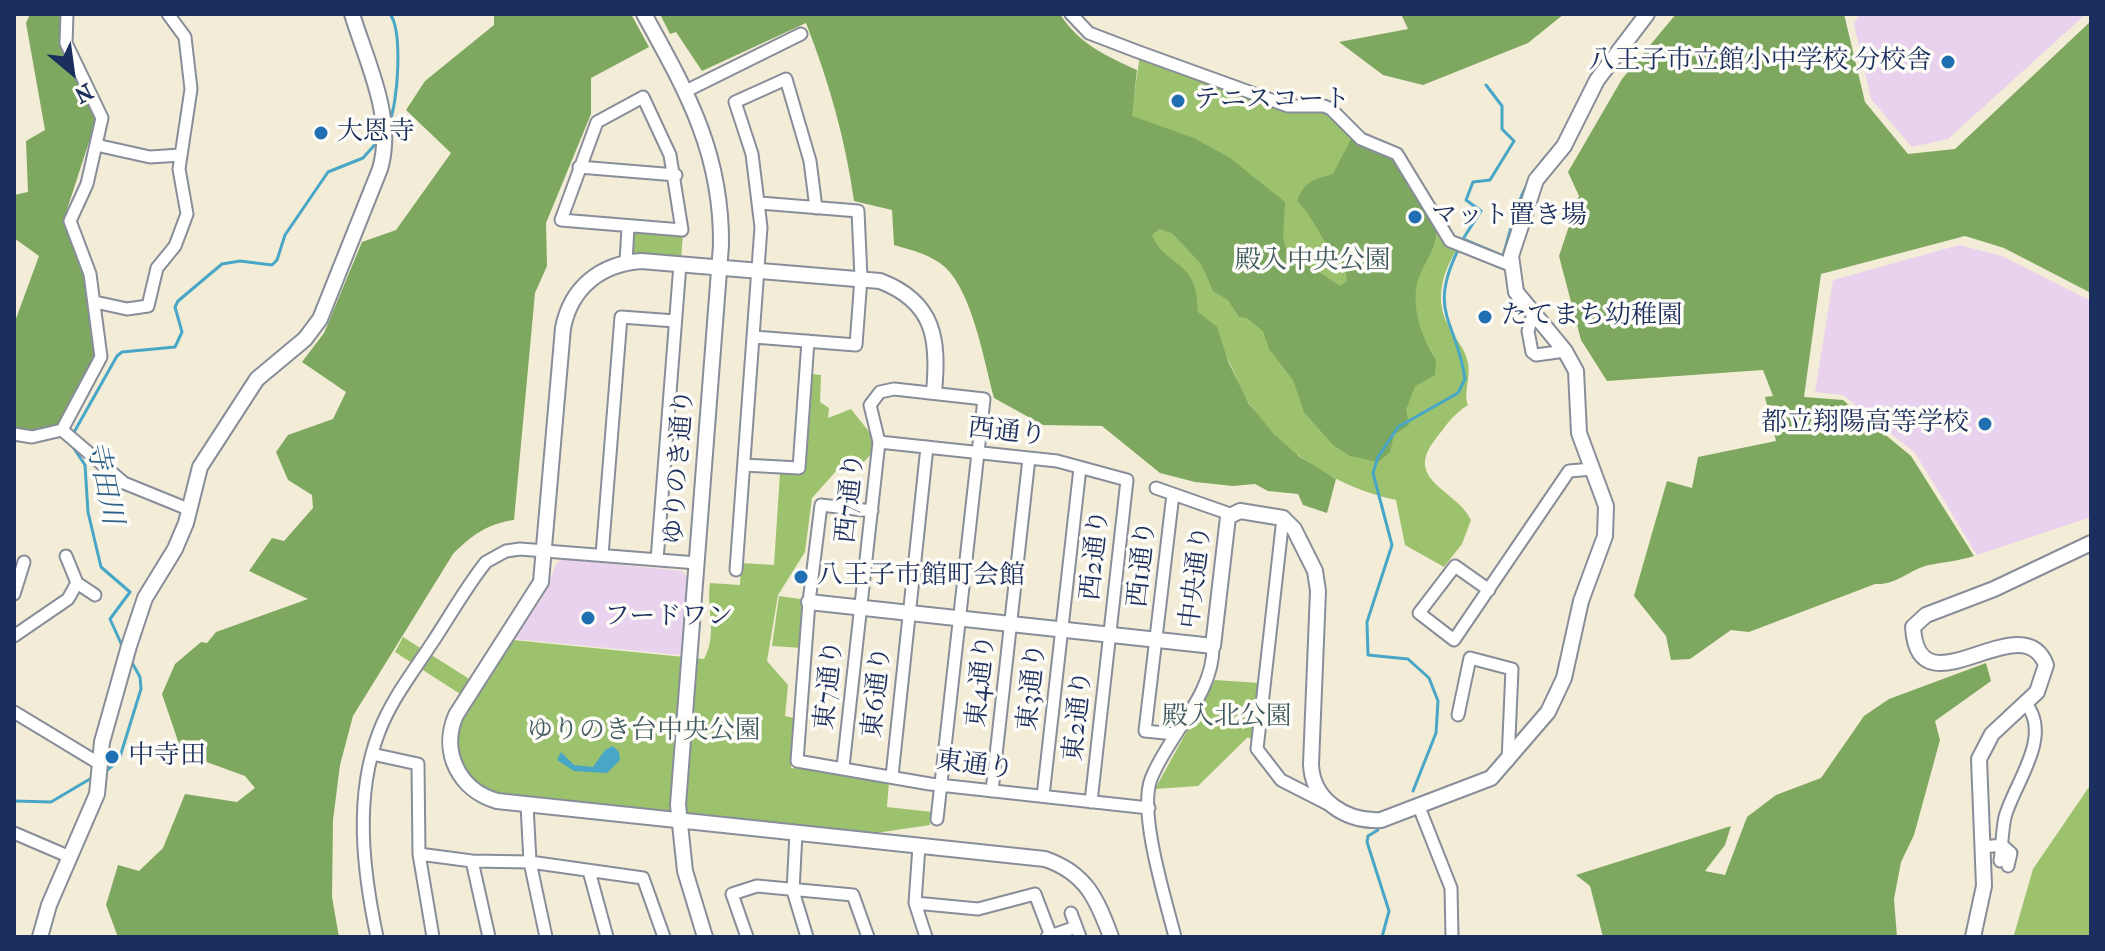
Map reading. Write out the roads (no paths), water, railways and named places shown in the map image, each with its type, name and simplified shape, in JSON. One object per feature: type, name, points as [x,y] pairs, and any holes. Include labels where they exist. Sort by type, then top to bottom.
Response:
[{"type":"street","points":[[67,14],[66,43],[102,118],[87,184],[70,221],[90,274],[95,302],[94,325],[101,357],[69,434]]},
{"type":"street","points":[[95,302],[127,309],[148,306],[157,268],[179,239],[187,214],[179,169],[191,89],[185,37],[168,14]]},
{"type":"street","points":[[40,937],[45,916],[93,806],[127,651],[145,598],[175,549],[205,457],[248,389],[266,369],[305,339],[320,319],[380,169],[384,122],[352,14]]},
{"type":"street","name":"ゆりのき通り","points":[[644,14],[700,121],[716,174],[721,219],[720,268],[678,821],[687,883],[705,937]]},
{"type":"street","points":[[1071,14],[1089,33],[1163,61],[1288,106],[1324,106],[1331,109],[1361,139],[1397,154],[1450,241],[1510,265]]},
{"type":"street","points":[[1283,518],[1257,749],[1260,757],[1284,782],[1371,821],[1389,819],[1485,782],[1508,761],[1552,706],[1571,655],[1581,601],[1606,528],[1604,498],[1579,433],[1576,371],[1565,351],[1516,292],[1510,265],[1533,186],[1569,139],[1597,80],[1647,14]]},
{"type":"street","points":[[686,91],[801,34]]},
{"type":"street","points":[[736,570],[760,271],[760,203],[752,154],[735,102],[786,79],[806,141],[816,208]]},
{"type":"street","points":[[643,97],[662,134],[676,175],[682,230],[561,220],[579,167],[597,122],[643,97]]},
{"type":"street","points":[[96,145],[150,157],[180,155]]},
{"type":"street","points":[[579,167],[676,175]]},
{"type":"street","points":[[754,337],[856,345],[861,278],[858,211],[760,203]]},
{"type":"street","points":[[626,262],[628,227]]},
{"type":"street","points":[[937,819],[984,399],[934,392],[936,346],[923,311],[900,289],[861,278],[626,262],[590,279],[572,301],[564,322],[546,551],[537,589],[459,708],[450,736],[454,765],[471,788],[490,799],[527,805],[1058,863],[1078,875],[1092,891],[1111,937]]},
{"type":"street","points":[[657,560],[680,264]]},
{"type":"street","points":[[1533,314],[1528,331],[1532,352],[1536,355],[1565,351]]},
{"type":"street","points":[[602,555],[621,317],[675,321]]},
{"type":"street","points":[[744,465],[799,468],[808,341]]},
{"type":"street","name":"西7通り","points":[[861,608],[879,442],[870,405],[880,392],[894,389],[934,392]]},
{"type":"street","points":[[14,434],[32,437],[69,434],[124,483],[188,509]]},
{"type":"street","name":"西通り","points":[[879,442],[1029,458],[1127,480]]},
{"type":"street","name":"東6通り","points":[[892,776],[927,447]]},
{"type":"street","name":"東4通り","points":[[992,791],[1029,458]]},
{"type":"street","name":"東3通り","points":[[1043,796],[1080,468]]},
{"type":"street","points":[[1489,590],[1455,566],[1419,613],[1454,640],[1489,590],[1569,471],[1593,469]]},
{"type":"street","name":"西2通り","points":[[1110,635],[1127,480]]},
{"type":"street","points":[[1156,488],[1230,514]]},
{"type":"street","name":"西1通り","points":[[1173,494],[1145,731],[1175,734]]},
{"type":"street","points":[[809,602],[821,505],[872,511]]},
{"type":"street","name":"中央通り","points":[[809,602],[1213,646],[1230,514],[1240,511],[1283,518]]},
{"type":"street","points":[[1283,518],[1297,534],[1317,581],[1311,771],[1316,788],[1330,805]]},
{"type":"street","points":[[1973,937],[1984,886],[1979,759],[1992,734],[2027,705],[2037,692],[2046,665],[2035,648],[2017,645],[1984,651],[1953,664],[1936,664],[1922,654],[1913,627],[1926,615],[1994,589],[2091,543]]},
{"type":"street","points":[[377,937],[364,848],[372,754],[393,702],[486,562],[511,549],[697,563]]},
{"type":"street","points":[[66,556],[77,583],[95,595]]},
{"type":"street","points":[[14,594],[24,562]]},
{"type":"street","points":[[14,635],[68,599],[77,583]]},
{"type":"street","name":"東通り","points":[[809,602],[797,761],[940,785],[1149,808]]},
{"type":"street","name":"東7通り","points":[[843,767],[861,608]]},
{"type":"street","name":"東2通り","points":[[1091,802],[1110,635]]},
{"type":"street","points":[[1175,937],[1154,851],[1149,808],[1151,778],[1210,673],[1213,646]]},
{"type":"street","points":[[1458,715],[1470,658],[1512,669],[1508,761]]},
{"type":"street","points":[[2004,863],[2002,845],[2005,820],[2035,738],[2035,718],[2027,705]]},
{"type":"street","points":[[14,712],[100,771]]},
{"type":"street","points":[[372,754],[418,764],[419,854],[433,937]]},
{"type":"street","points":[[527,805],[530,862],[546,937]]},
{"type":"street","points":[[1419,807],[1451,888],[1452,937]]},
{"type":"street","points":[[796,833],[793,891],[807,937]]},
{"type":"street","points":[[15,837],[70,857]]},
{"type":"street","points":[[1983,847],[2002,845]]},
{"type":"street","points":[[919,846],[915,903],[926,937]]},
{"type":"street","points":[[419,854],[472,861],[530,862],[643,878],[664,937]]},
{"type":"street","points":[[472,861],[489,937]]},
{"type":"street","points":[[589,871],[607,937]]},
{"type":"street","points":[[747,937],[732,894],[757,886],[853,895],[868,937]]},
{"type":"street","points":[[915,903],[978,909],[1035,894],[1049,936],[1078,932],[1071,913]]},
{"type":"water","points":[[613,746],[619,752],[620,760],[607,773],[574,771],[557,760],[561,752],[574,765],[593,767],[605,750]]},
{"type":"waterway","name":"寺田川","points":[[389,123],[398,68],[397,36],[390,14]]},
{"type":"waterway","points":[[1579,101],[1592,75]]},
{"type":"waterway","points":[[1461,242],[1481,211],[1466,200],[1473,182],[1490,180],[1514,141],[1502,129],[1502,106],[1486,85]]},
{"type":"waterway","name":"寺田川","points":[[73,434],[117,356],[122,352],[175,347],[182,332],[175,307],[178,301],[222,264],[240,261],[272,265],[277,260],[285,235],[328,172],[363,158],[379,140]]},
{"type":"waterway","points":[[1463,239],[1503,256],[1525,188],[1550,152]]},
{"type":"waterway","points":[[1413,791],[1436,733],[1438,701],[1429,678],[1408,659],[1368,655],[1367,622],[1392,545],[1373,473],[1378,457],[1398,427],[1458,393],[1465,379],[1444,303],[1449,271],[1458,250]]},
{"type":"waterway","name":"寺田川","points":[[69,441],[85,465],[88,512],[101,567],[130,592],[110,619],[124,650]]},
{"type":"waterway","name":"寺田川","points":[[106,771],[119,760],[141,689],[140,677],[130,659]]},
{"type":"waterway","name":"寺田川","points":[[14,801],[51,802],[95,776]]},
{"type":"waterway","points":[[1378,830],[1368,836],[1367,842],[1389,911],[1382,937]]},
{"type":"place","name":"八王子市立館小中学校 分校舎","points":[[1948,62]]},
{"type":"place","name":"テニスコート","points":[[1178,101]]},
{"type":"place","name":"大恩寺","points":[[321,133]]},
{"type":"place","name":"マット置き場","points":[[1415,217]]},
{"type":"place","name":"たてまち幼稚園","points":[[1485,317]]},
{"type":"place","name":"都立翔陽高等学校","points":[[1985,424]]},
{"type":"place","name":"八王子市館町会館","points":[[801,577]]},
{"type":"place","name":"フードワン","points":[[588,618]]},
{"type":"place","name":"中寺田","points":[[112,757]]},
{"type":"park label","name":"殿入中央公園","points":[[1313,262]]},
{"type":"park label","name":"殿入北公園","points":[[1227,718]]},
{"type":"park label","name":"ゆりのき台中央公園","points":[[644,732]]}]
